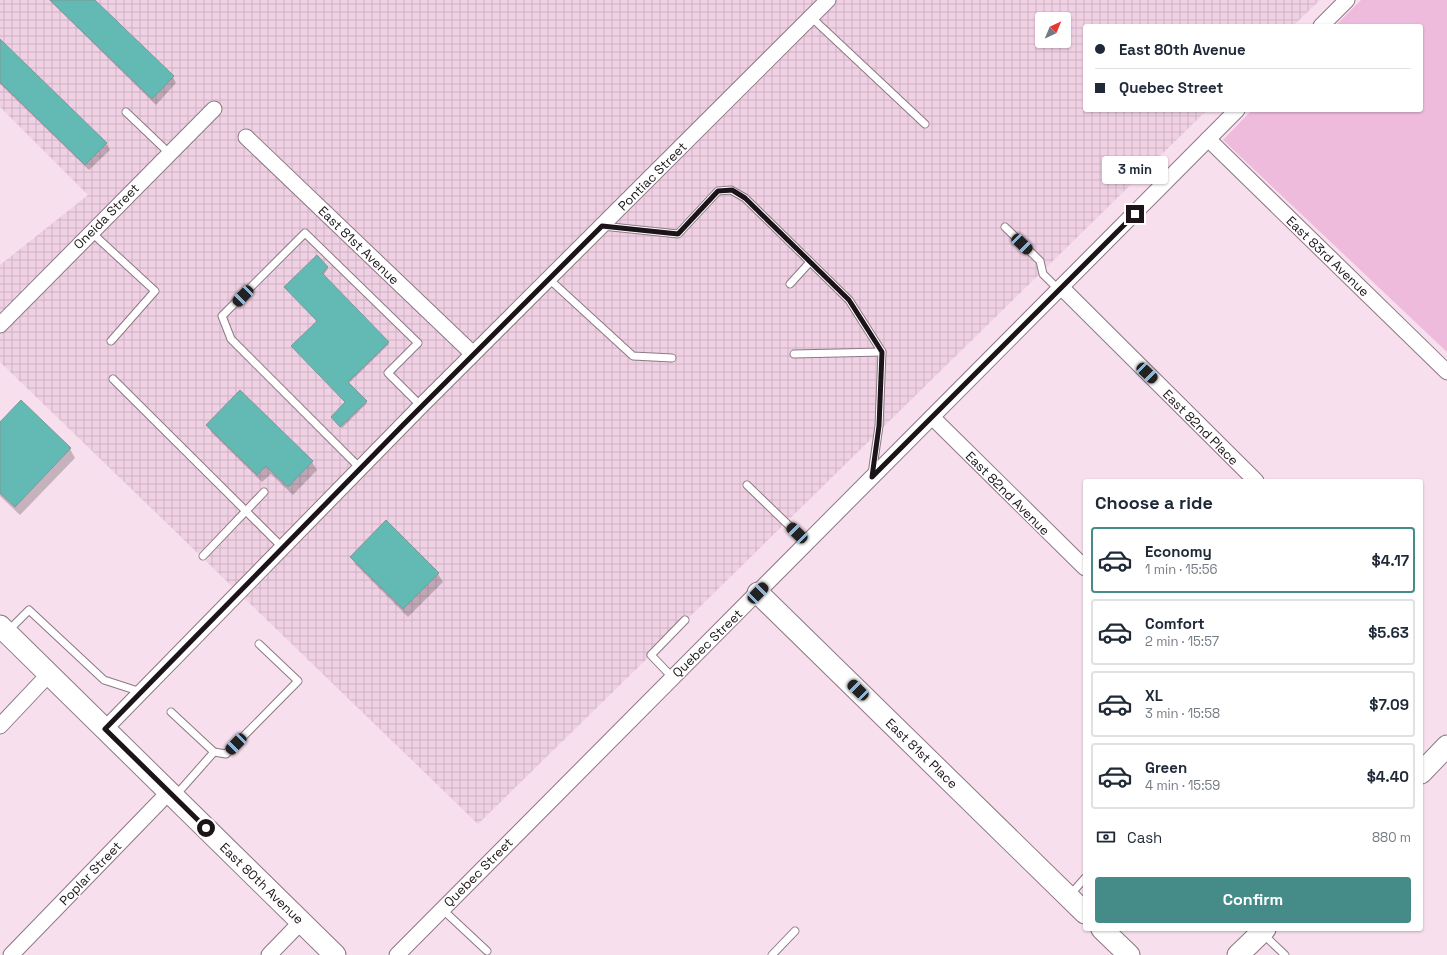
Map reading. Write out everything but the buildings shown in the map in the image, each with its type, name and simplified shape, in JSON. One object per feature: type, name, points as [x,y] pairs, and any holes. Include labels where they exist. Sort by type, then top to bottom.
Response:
[{"type":"street","name":"Pontiac Street","points":[[105,729],[421,406],[828,0]]},
{"type":"street","points":[[1323,24],[1347,0]]},
{"type":"street","name":"Oneida Street","points":[[0,325],[214,109]]},
{"type":"street","name":"Quebec Street","points":[[397,955],[672,677],[758,593],[1060,289],[1208,139],[1232,112]]},
{"type":"street","name":"East 81st Avenue","points":[[246,137],[473,354]]},
{"type":"street","name":"East 83rd Avenue","points":[[1208,139],[1447,372]]},
{"type":"street","name":"East 82nd Place","points":[[1060,289],[1254,479]]},
{"type":"street","name":"East 82nd Avenue","points":[[932,417],[1083,566]]},
{"type":"street","name":"East 81st Place","points":[[758,593],[1083,911]]},
{"type":"street","name":"East 80th Avenue","points":[[3,629],[335,955]]},
{"type":"street","points":[[0,726],[50,674]]},
{"type":"street","points":[[1423,771],[1447,746]]},
{"type":"street","name":"Poplar Street","points":[[11,955],[172,794]]},
{"type":"street","points":[[269,955],[301,922]]},
{"type":"street","points":[[1104,931],[1128,955]]},
{"type":"street","points":[[1238,955],[1263,931]]},
{"type":"lane","points":[[811,17],[925,124]]},
{"type":"lane","points":[[126,112],[169,153]]},
{"type":"lane","points":[[602,226],[678,234],[718,191],[732,190],[745,198],[849,300],[882,352],[879,426],[872,477]]},
{"type":"lane","points":[[1005,227],[1040,261],[1043,274],[1060,289]]},
{"type":"lane","points":[[91,232],[155,291],[111,341]]},
{"type":"lane","points":[[360,468],[231,340],[222,316],[305,233],[418,342],[388,373],[421,406]]},
{"type":"lane","points":[[790,284],[810,262]]},
{"type":"lane","points":[[549,279],[633,356],[672,358]]},
{"type":"lane","points":[[794,354],[882,352]]},
{"type":"lane","points":[[113,379],[282,547]]},
{"type":"lane","points":[[747,485],[807,543]]},
{"type":"lane","points":[[203,556],[264,492]]},
{"type":"lane","points":[[3,629],[29,610],[104,680],[141,692]]},
{"type":"lane","points":[[672,677],[651,655],[685,620]]},
{"type":"lane","points":[[171,712],[214,752],[226,754],[298,681],[259,644]]},
{"type":"lane","points":[[172,794],[214,752]]},
{"type":"lane","points":[[1068,896],[1083,880]]},
{"type":"lane","points":[[442,909],[487,951]]},
{"type":"lane","points":[[772,955],[795,931]]},
{"type":"lane","points":[[1263,931],[1285,955]]},
{"type":"shaded area","points":[[0,0],[1320,0],[1295,24],[1083,24],[1083,112],[1205,112],[478,824],[0,362],[0,265],[88,195],[0,107]]},
{"type":"shaded area","points":[[1361,0],[1447,0],[1447,352],[1223,140],[1250,112],[1423,112],[1423,24],[1337,24]]},
{"type":"route","points":[[206,828],[105,729],[473,354],[602,226],[678,234],[718,191],[732,190],[745,198],[849,300],[882,352],[879,426],[872,477],[1135,214]]}]
